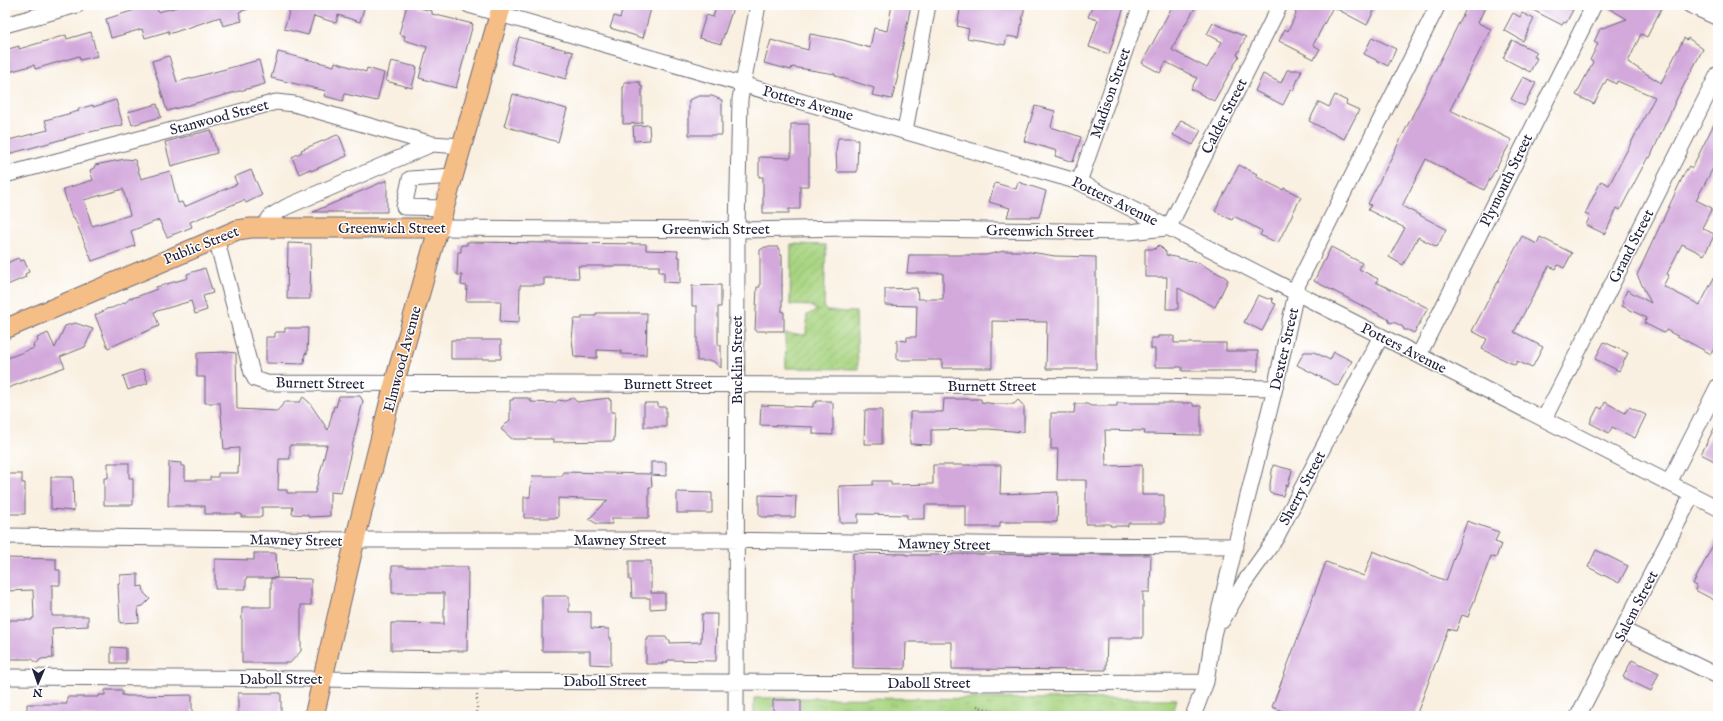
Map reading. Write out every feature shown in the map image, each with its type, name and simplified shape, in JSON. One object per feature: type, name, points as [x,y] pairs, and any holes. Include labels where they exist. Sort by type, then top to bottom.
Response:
[{"type":"main road","name":"Elmwood Avenue","points":[[314,716],[355,540],[394,384],[501,9]]},
{"type":"main road","name":"Greenwich Street","points":[[262,228],[439,228]]},
{"type":"main road","name":"Public Street","points":[[5,329],[216,238],[241,229],[262,228]]},
{"type":"street","points":[[5,25],[77,5]]},
{"type":"street","name":"Potters Avenue","points":[[469,5],[501,9],[743,84],[1080,182],[1718,508]]},
{"type":"street","name":"Bucklin Street","points":[[736,716],[737,230],[740,98],[758,5]]},
{"type":"street","points":[[905,131],[928,5]]},
{"type":"street","name":"Madison Street","points":[[1080,182],[1141,5]]},
{"type":"street","name":"Calder Street","points":[[1169,227],[1280,5]]},
{"type":"street","name":"Dexter Street","points":[[1193,716],[1206,682],[1213,635],[1275,388],[1299,281],[1438,5]]},
{"type":"street","name":"Plymouth Street","points":[[1419,355],[1594,5]]},
{"type":"street","points":[[1690,5],[1718,18]]},
{"type":"street","name":"Grand Street","points":[[1544,419],[1718,74]]},
{"type":"street","name":"Stanwood Street","points":[[5,174],[276,102],[294,104],[432,144]]},
{"type":"street","points":[[262,228],[271,216],[286,207],[432,144],[462,146]]},
{"type":"street","points":[[398,228],[410,179],[399,158]]},
{"type":"street","points":[[410,179],[453,176]]},
{"type":"street","points":[[404,207],[444,208]]},
{"type":"street","name":"Greenwich Street","points":[[439,228],[737,230],[846,228],[1129,232],[1157,230],[1169,227]]},
{"type":"street","name":"Burnett Street","points":[[216,238],[252,373],[256,379],[267,383],[737,384],[1275,388]]},
{"type":"street","name":"Sherry Street","points":[[1213,635],[1244,583],[1276,538],[1381,336]]},
{"type":"street","points":[[1669,483],[1718,386]]},
{"type":"street","name":"Salem Street","points":[[1578,716],[1692,495]]},
{"type":"street","name":"Mawney Street","points":[[5,536],[355,540],[736,540],[1017,545],[1236,546]]},
{"type":"street","points":[[1623,630],[1718,676]]},
{"type":"street","name":"Daboll Street","points":[[5,677],[450,681],[971,683],[1206,682]]},
{"type":"path","points":[[477,691],[477,716]]},
{"type":"path","points":[[977,706],[1007,716]]},
{"type":"green space","points":[[791,244],[826,245],[824,305],[826,311],[856,312],[858,369],[786,368],[785,334],[806,335],[807,315],[818,310],[813,308],[813,306],[790,305]]},
{"type":"green space","points":[[754,698],[1177,699],[1171,716],[754,716]]},
{"type":"building","points":[[151,5],[156,5],[158,12],[185,5],[251,5],[251,8],[239,12],[242,21],[223,26],[220,17],[169,34],[169,31],[145,38],[142,29],[111,38],[106,19]]},
{"type":"building","points":[[287,5],[365,5],[360,22],[338,15],[336,23],[314,16],[308,35],[284,29],[290,9],[287,8]]},
{"type":"building","points":[[407,5],[432,11],[432,14],[473,24],[456,88],[419,78],[427,47],[404,40],[405,36],[399,34]]},
{"type":"building","points":[[624,5],[652,5],[643,38],[610,28],[614,16],[620,18]]},
{"type":"building","points":[[717,5],[734,5],[721,44],[699,38],[706,15],[713,17]]},
{"type":"building","points":[[892,5],[911,5],[898,76],[892,99],[872,95],[874,88],[836,76],[835,74],[792,67],[791,70],[764,63],[771,40],[808,50],[810,34],[843,40],[870,48],[874,28],[887,31]]},
{"type":"building","points":[[961,5],[1025,5],[1019,38],[1007,36],[1005,45],[967,38],[969,29],[957,26]]},
{"type":"building","points":[[1093,5],[1117,5],[1124,7],[1109,54],[1089,47],[1098,20],[1088,17]]},
{"type":"building","points":[[1173,5],[1197,5],[1180,33],[1172,50],[1207,68],[1222,42],[1207,34],[1213,23],[1246,37],[1237,55],[1239,56],[1214,101],[1191,89],[1197,78],[1166,62],[1160,73],[1142,63]]},
{"type":"building","points":[[1298,5],[1377,5],[1367,25],[1333,7],[1313,45],[1320,49],[1314,59],[1279,41],[1285,29],[1288,31],[1296,14],[1295,11]]},
{"type":"building","points":[[1468,5],[1486,5],[1478,23],[1491,29],[1450,110],[1512,140],[1484,190],[1426,159],[1402,206],[1446,229],[1437,247],[1418,237],[1403,265],[1389,257],[1405,228],[1368,210],[1371,205],[1368,204]]},
{"type":"building","points":[[1523,5],[1572,5],[1570,9],[1573,10],[1566,23],[1564,22],[1562,25]]},
{"type":"building","points":[[1603,5],[1663,5],[1647,37],[1641,34],[1628,62],[1661,83],[1684,38],[1687,40],[1688,38],[1703,49],[1677,98],[1650,158],[1648,157],[1620,210],[1617,208],[1605,234],[1586,225],[1590,216],[1585,214],[1601,181],[1609,185],[1655,97],[1617,81],[1616,84],[1607,79],[1594,104],[1576,95],[1593,62],[1590,60],[1598,44],[1594,42],[1600,29],[1627,19]]},
{"type":"building","points":[[1513,13],[1520,17],[1522,13],[1534,19],[1523,41],[1504,30]]},
{"type":"building","points":[[91,32],[97,56],[80,60],[79,56],[35,69],[34,65],[9,72],[5,57],[5,50],[19,46],[19,49],[66,35],[67,39]]},
{"type":"building","points":[[519,37],[573,52],[566,79],[511,64]]},
{"type":"building","points":[[1372,37],[1396,49],[1388,66],[1364,54]]},
{"type":"building","points":[[1512,40],[1537,52],[1534,57],[1537,58],[1530,72],[1503,58]]},
{"type":"building","points":[[278,52],[334,66],[335,62],[366,72],[367,68],[384,73],[377,101],[345,94],[343,101],[324,96],[326,91],[271,78]]},
{"type":"building","points":[[169,56],[177,82],[259,60],[265,84],[167,111],[152,61]]},
{"type":"building","points":[[391,61],[417,67],[412,88],[386,81]]},
{"type":"building","points":[[1287,70],[1302,70],[1293,91],[1291,89],[1283,105],[1255,91],[1263,74],[1281,83]]},
{"type":"building","points":[[1523,77],[1536,83],[1524,106],[1511,99]]},
{"type":"building","points":[[624,82],[640,82],[640,86],[642,86],[642,123],[623,124]]},
{"type":"building","points":[[513,94],[567,109],[558,142],[504,126]]},
{"type":"building","points":[[1335,95],[1347,101],[1346,104],[1359,110],[1344,139],[1309,121],[1319,102],[1329,107]]},
{"type":"building","points":[[699,96],[712,96],[722,100],[722,135],[689,135],[689,100]]},
{"type":"building","points":[[116,100],[123,125],[85,133],[5,155],[5,141],[48,130],[45,120],[79,111],[78,109],[93,105],[93,107]]},
{"type":"building","points":[[157,104],[161,117],[132,125],[128,112]]},
{"type":"building","points":[[1035,106],[1055,111],[1051,127],[1081,137],[1073,162],[1055,156],[1057,151],[1024,141]]},
{"type":"building","points":[[1718,116],[1718,159],[1696,200],[1712,208],[1702,228],[1714,234],[1713,238],[1704,255],[1682,244],[1667,274],[1669,275],[1663,286],[1700,305],[1718,270],[1718,340],[1711,354],[1666,330],[1664,333],[1644,323],[1647,318],[1622,306],[1624,302],[1622,302],[1627,290],[1651,303],[1637,275],[1685,172],[1689,166],[1692,168]]},
{"type":"building","points":[[1181,120],[1201,130],[1193,145],[1173,135]]},
{"type":"building","points":[[791,124],[809,124],[809,186],[800,186],[800,209],[789,209],[789,213],[763,213],[763,177],[759,177],[759,157],[791,158]]},
{"type":"building","points":[[649,125],[650,140],[634,141],[633,126]]},
{"type":"building","points":[[211,130],[217,153],[171,166],[165,142]]},
{"type":"building","points":[[337,135],[340,137],[347,156],[311,171],[310,169],[299,174],[292,157],[302,152],[301,150]]},
{"type":"building","points":[[838,138],[855,138],[855,140],[858,140],[857,172],[837,172],[836,151]]},
{"type":"building","points":[[125,159],[135,160],[141,179],[170,171],[178,203],[182,202],[184,207],[237,184],[234,177],[251,170],[262,195],[246,203],[244,200],[190,222],[192,227],[167,237],[159,220],[131,231],[135,246],[92,261],[74,217],[72,218],[63,189],[93,180],[90,170],[94,168],[95,165]],"holes":[[[123,189],[130,215],[92,226],[84,200]]]},
{"type":"building","points":[[1239,165],[1257,174],[1255,176],[1301,197],[1278,243],[1260,235],[1262,231],[1234,216],[1232,220],[1215,211]]},
{"type":"building","points":[[387,180],[387,212],[313,212]]},
{"type":"building","points":[[1018,182],[1046,191],[1039,217],[1007,217],[1010,208],[989,202],[995,183],[1016,189]]},
{"type":"building","points":[[1522,236],[1537,244],[1540,237],[1572,253],[1564,268],[1558,265],[1556,269],[1549,266],[1514,332],[1543,347],[1532,368],[1517,361],[1515,365],[1482,349],[1487,339],[1472,331]]},
{"type":"building","points":[[467,242],[646,244],[646,250],[678,251],[677,257],[680,257],[680,283],[664,282],[664,272],[659,272],[659,266],[578,266],[579,278],[544,278],[544,285],[520,285],[519,323],[500,322],[501,301],[466,301],[467,286],[461,285],[462,275],[457,275],[458,252],[461,252],[461,245],[467,245]]},
{"type":"building","points":[[288,243],[311,244],[310,299],[287,299]]},
{"type":"building","points":[[1159,245],[1166,252],[1166,255],[1200,263],[1228,280],[1215,307],[1178,288],[1178,309],[1166,309],[1167,277],[1145,277],[1145,249],[1155,249]]},
{"type":"building","points":[[765,247],[778,247],[778,249],[780,249],[780,255],[782,255],[782,312],[784,312],[784,331],[755,331],[757,287],[760,287],[760,250]]},
{"type":"building","points":[[1331,247],[1362,263],[1359,269],[1378,279],[1376,282],[1428,308],[1414,333],[1404,330],[1403,327],[1394,322],[1390,323],[1388,319],[1314,281]]},
{"type":"building","points":[[1004,251],[1024,251],[1055,256],[1096,257],[1096,369],[1046,369],[1047,322],[992,321],[992,368],[942,368],[942,360],[897,360],[897,340],[907,341],[907,337],[916,337],[917,306],[885,305],[885,289],[917,288],[918,299],[943,299],[943,273],[907,273],[909,255],[986,255]]},
{"type":"building","points":[[18,258],[20,261],[24,260],[29,272],[25,274],[26,277],[5,286],[5,264]]},
{"type":"building","points":[[205,268],[213,293],[203,296],[207,310],[195,314],[191,301],[154,312],[159,326],[108,348],[95,315],[106,309],[126,302],[130,298],[157,289],[156,287],[188,278],[187,274]]},
{"type":"building","points":[[721,285],[721,307],[718,307],[718,345],[721,345],[721,368],[713,361],[697,361],[697,306],[692,306],[692,286]]},
{"type":"building","points":[[1258,295],[1268,299],[1272,298],[1273,303],[1276,304],[1262,331],[1244,322]]},
{"type":"building","points":[[596,313],[647,313],[646,355],[621,354],[621,351],[597,350],[597,358],[574,357],[572,339],[574,319],[582,319],[582,316],[596,316]]},
{"type":"building","points":[[75,323],[93,329],[85,347],[60,357],[65,367],[5,389],[5,359],[34,348],[33,345],[38,341],[37,338],[48,333],[55,348],[65,326]]},
{"type":"building","points":[[285,328],[308,328],[307,354],[305,353],[304,364],[266,363],[266,337],[275,337],[275,332],[285,332]]},
{"type":"building","points":[[1158,336],[1174,336],[1174,343],[1226,343],[1226,351],[1258,351],[1258,371],[1182,371],[1182,367],[1155,367],[1155,349],[1151,349],[1151,338],[1158,338]]},
{"type":"building","points":[[451,340],[501,340],[501,359],[451,359]]},
{"type":"building","points":[[1604,342],[1628,353],[1619,371],[1595,359]]},
{"type":"building","points":[[1304,352],[1314,352],[1330,360],[1334,352],[1352,361],[1338,386],[1297,365]]},
{"type":"building","points":[[197,353],[236,353],[237,409],[277,411],[285,402],[300,402],[303,397],[309,402],[328,430],[334,406],[336,407],[339,396],[360,396],[363,401],[341,493],[330,492],[330,516],[308,517],[308,515],[292,514],[293,507],[262,507],[262,517],[241,517],[241,514],[205,514],[205,506],[168,506],[169,462],[181,463],[181,466],[185,466],[185,480],[210,480],[210,477],[218,477],[218,473],[238,473],[239,448],[224,449],[220,403],[205,403],[205,377],[197,377]],"holes":[[[290,445],[327,445],[315,493],[287,493],[287,490],[278,490],[279,459],[290,459]]]},
{"type":"building","points":[[143,369],[148,383],[128,390],[123,376]]},
{"type":"building","points":[[513,398],[528,398],[531,399],[531,402],[555,403],[558,400],[565,401],[573,398],[577,402],[609,398],[609,400],[611,400],[611,412],[615,412],[614,441],[553,442],[553,439],[512,439],[501,429],[510,420],[510,400],[513,400]]},
{"type":"building","points":[[944,399],[981,399],[981,402],[995,404],[1014,404],[1018,400],[1024,406],[1024,432],[988,429],[931,430],[931,445],[910,444],[910,412],[943,412]]},
{"type":"building","points":[[816,401],[831,401],[831,403],[833,403],[833,435],[813,434],[813,427],[760,425],[761,405],[813,407],[813,403],[816,403]]},
{"type":"building","points":[[1605,402],[1625,413],[1629,407],[1646,415],[1635,438],[1612,427],[1609,433],[1590,423],[1598,407],[1602,409]]},
{"type":"building","points":[[644,403],[658,403],[658,407],[666,407],[666,427],[644,427]]},
{"type":"building","points":[[1117,403],[1193,403],[1193,406],[1201,406],[1201,435],[1144,434],[1145,431],[1105,430],[1106,466],[1142,465],[1142,495],[1164,495],[1164,523],[1128,523],[1128,526],[1086,524],[1086,480],[1057,480],[1058,449],[1051,449],[1051,413],[1074,413],[1075,404],[1087,404],[1091,406],[1117,406]]},
{"type":"building","points":[[865,410],[882,410],[882,444],[864,444]]},
{"type":"building","points":[[1718,421],[1718,463],[1701,454]]},
{"type":"building","points":[[651,462],[666,462],[666,476],[651,475],[652,487],[649,487],[649,518],[612,518],[612,524],[597,524],[589,519],[608,500],[558,498],[558,518],[524,518],[524,497],[530,497],[532,476],[563,476],[563,472],[651,474]]},
{"type":"building","points":[[108,463],[129,463],[129,478],[133,478],[133,505],[104,505],[104,478],[108,478]]},
{"type":"building","points":[[933,465],[1001,465],[1000,494],[1058,492],[1057,522],[1000,522],[1000,527],[966,527],[966,505],[925,505],[925,519],[907,519],[907,515],[858,514],[858,523],[840,523],[839,486],[873,485],[873,481],[891,481],[891,485],[933,484]]},
{"type":"building","points":[[1273,465],[1292,470],[1288,486],[1286,485],[1283,496],[1270,493],[1269,491]]},
{"type":"building","points":[[5,474],[22,474],[22,483],[25,483],[25,514],[5,514]]},
{"type":"building","points":[[51,477],[73,477],[74,511],[51,509]]},
{"type":"building","points":[[677,492],[712,493],[712,513],[677,513]]},
{"type":"building","points":[[759,495],[796,496],[795,517],[761,517],[761,515],[759,515]]},
{"type":"building","points":[[1467,521],[1499,532],[1495,542],[1501,544],[1496,558],[1491,556],[1468,617],[1462,615],[1456,631],[1448,629],[1416,716],[1296,716],[1272,707],[1326,562],[1364,576],[1373,551],[1446,581]]},
{"type":"building","points":[[1718,535],[1718,593],[1714,600],[1695,590],[1697,586],[1693,584]]},
{"type":"building","points":[[1596,550],[1628,566],[1619,583],[1588,567]]},
{"type":"building","points":[[254,553],[276,553],[277,578],[246,578],[246,589],[215,589],[215,559],[254,560]]},
{"type":"building","points":[[853,553],[906,555],[1151,555],[1150,592],[1143,592],[1143,638],[1107,638],[1106,670],[952,669],[952,642],[906,642],[905,669],[853,668]]},
{"type":"building","points":[[5,558],[56,559],[56,570],[60,570],[60,585],[52,585],[52,616],[88,616],[88,626],[52,628],[53,658],[41,659],[37,663],[32,659],[5,659],[5,620],[32,620],[32,618],[34,618],[33,590],[5,591]]},
{"type":"building","points":[[629,561],[651,561],[651,593],[665,593],[665,608],[650,609],[650,598],[632,598],[631,580],[629,580]]},
{"type":"building","points":[[392,566],[468,567],[467,651],[391,650],[391,623],[444,624],[444,593],[392,593]]},
{"type":"building","points":[[138,574],[138,587],[143,586],[144,593],[150,599],[143,606],[138,607],[139,622],[120,623],[118,584],[120,584],[120,575]]},
{"type":"building","points":[[271,578],[311,579],[311,605],[301,605],[301,651],[290,663],[242,663],[242,607],[271,607]]},
{"type":"building","points":[[542,596],[569,596],[569,612],[591,612],[591,628],[609,629],[609,638],[611,638],[611,665],[590,664],[590,651],[542,651]]},
{"type":"building","points":[[702,614],[717,614],[716,661],[668,660],[667,663],[662,663],[663,664],[646,664],[646,640],[648,640],[648,637],[667,637],[667,640],[670,640],[670,643],[701,642]]},
{"type":"building","points":[[111,647],[126,648],[126,663],[111,663]]},
{"type":"building","points":[[1632,660],[1659,673],[1651,691],[1623,677]]},
{"type":"building","points":[[105,690],[122,690],[122,695],[128,696],[192,695],[192,716],[27,716],[27,704],[67,704],[67,697],[99,697],[99,695],[105,695]]},
{"type":"building","points":[[238,693],[281,693],[281,714],[253,714],[253,716],[238,716]]},
{"type":"building","points":[[773,700],[801,700],[801,716],[773,716]]}]
